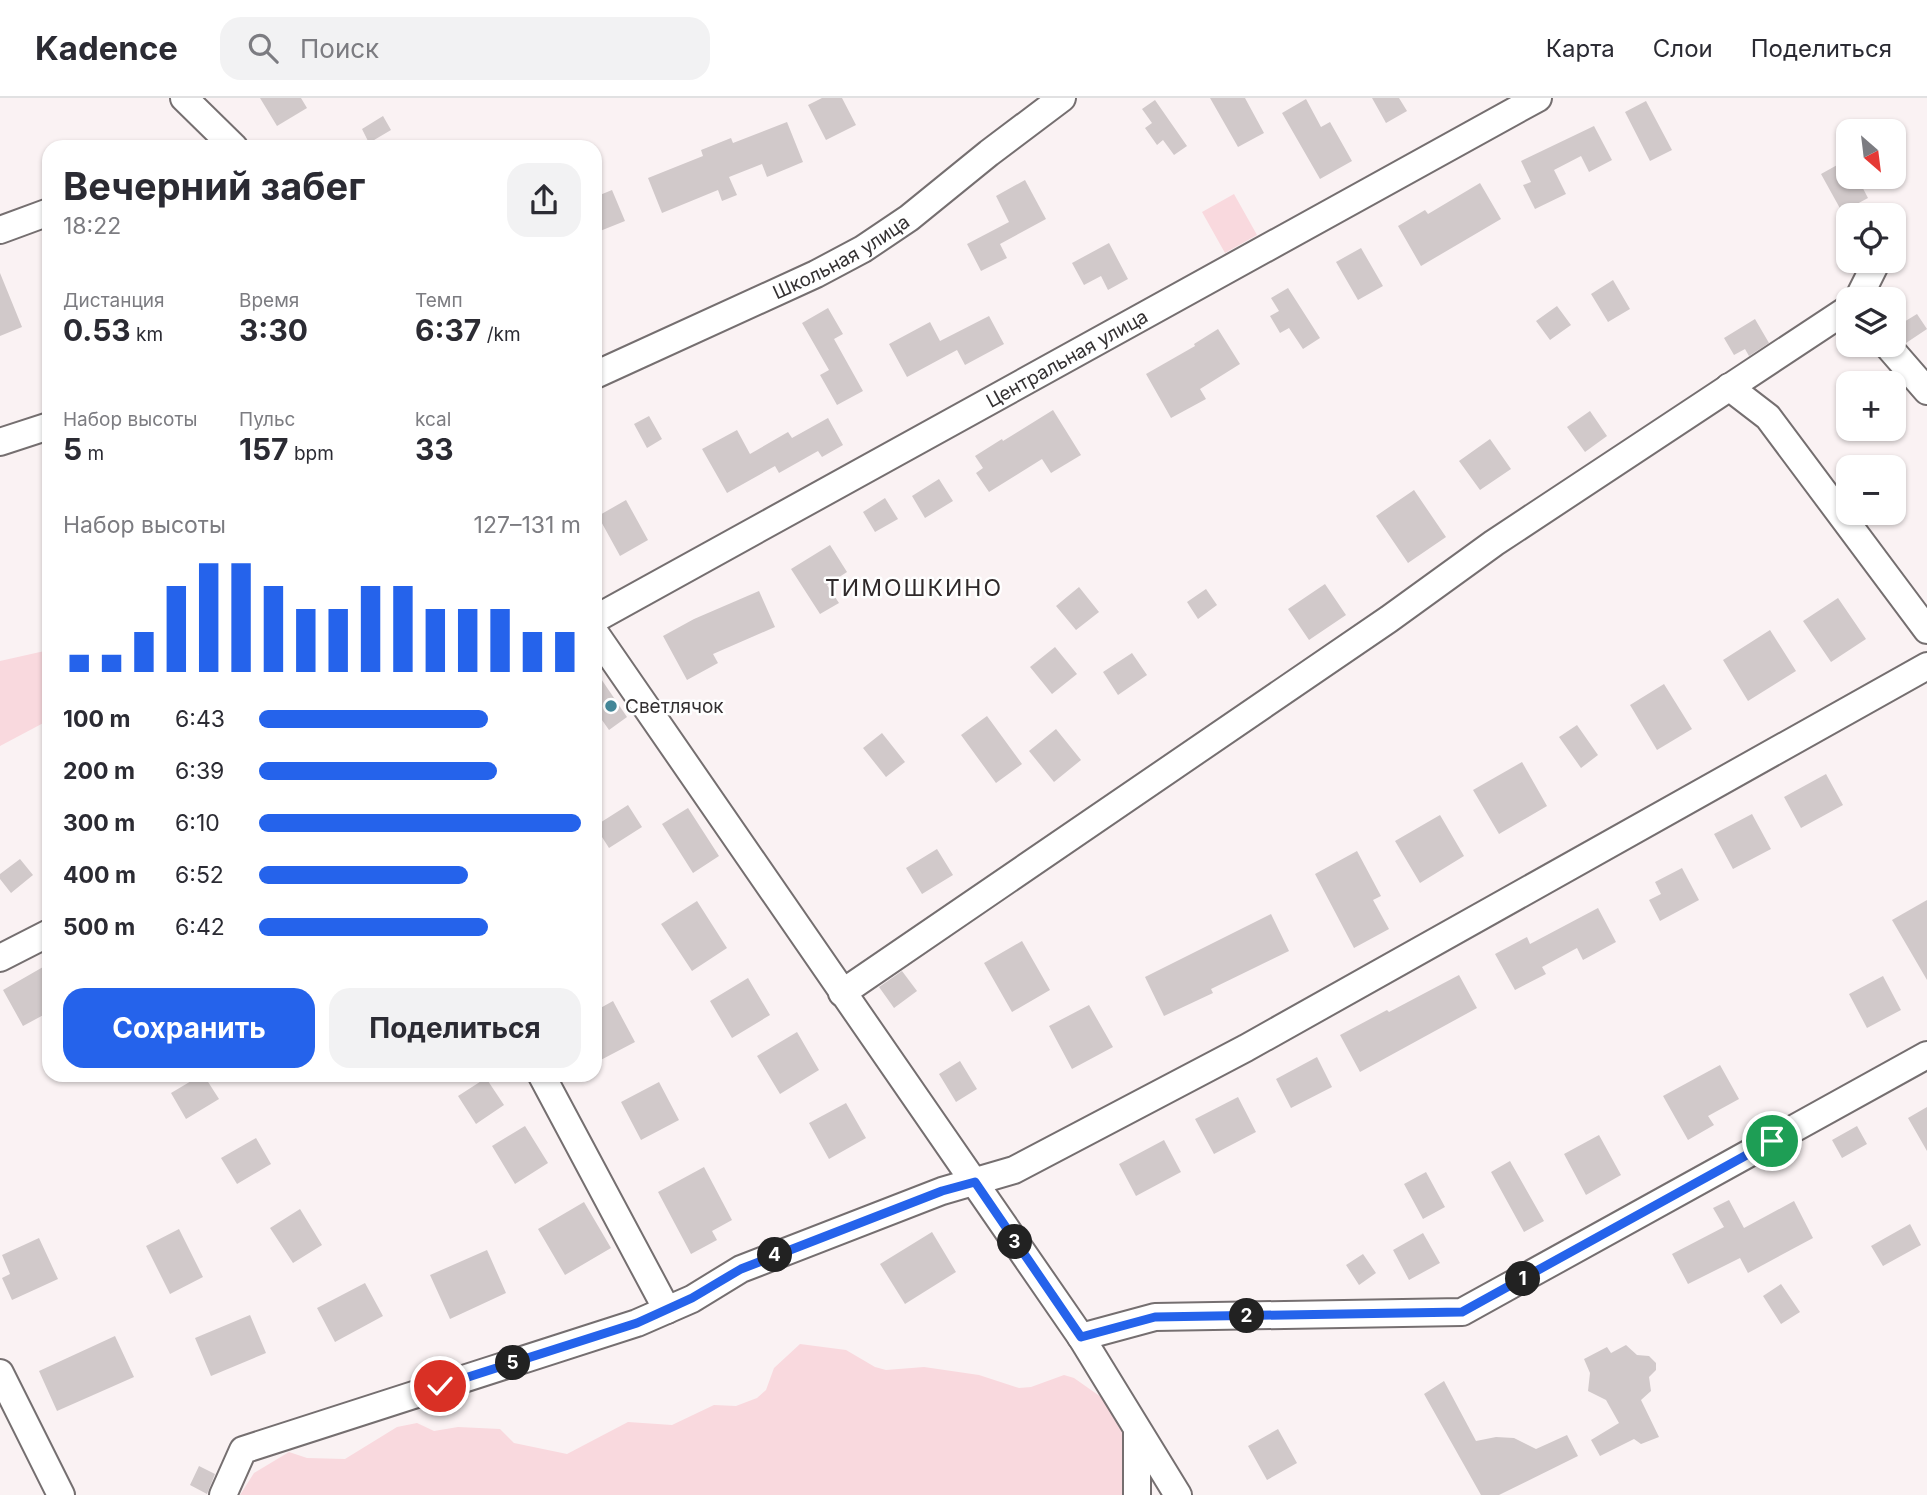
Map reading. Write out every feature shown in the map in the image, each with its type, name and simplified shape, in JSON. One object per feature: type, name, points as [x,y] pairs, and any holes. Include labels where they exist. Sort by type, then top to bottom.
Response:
[{"type":"street","points":[[184,98],[227,140]]},
{"type":"street","name":"Школьная улица","points":[[602,372],[816,274],[863,249],[909,218],[1062,98]]},
{"type":"street","name":"Центральная улица","points":[[602,615],[1538,98]]},
{"type":"street","points":[[0,230],[42,215]]},
{"type":"street","points":[[842,993],[1377,627],[1494,543],[1836,317]]},
{"type":"street","points":[[1897,357],[1927,391]]},
{"type":"street","points":[[1729,387],[1768,417],[1927,631]]},
{"type":"street","points":[[0,442],[42,428]]},
{"type":"street","points":[[602,643],[1081,1337],[1178,1495]]},
{"type":"street","points":[[223,1495],[243,1450],[637,1323],[692,1298],[741,1269],[942,1191],[1014,1170],[1246,1048],[1927,666]]},
{"type":"street","points":[[0,958],[42,937]]},
{"type":"street","points":[[1081,1337],[1155,1317],[1462,1312],[1927,1055]]},
{"type":"street","points":[[545,1082],[667,1310]]},
{"type":"street","points":[[0,1373],[61,1495]]},
{"type":"street","points":[[1137,1430],[1137,1495]]},
{"type":"shaded area","points":[[1234,194],[1257,235],[1225,253],[1202,212]]},
{"type":"shaded area","points":[[42,652],[42,724],[0,746],[0,661]]},
{"type":"shaded area","points":[[800,1344],[846,1350],[875,1367],[886,1370],[924,1367],[979,1375],[1019,1388],[1031,1387],[1064,1375],[1074,1378],[1101,1397],[1116,1414],[1126,1434],[1128,1495],[240,1495],[254,1473],[289,1452],[307,1458],[345,1459],[397,1427],[417,1423],[434,1431],[458,1427],[500,1429],[514,1443],[567,1454],[628,1422],[672,1425],[714,1405],[736,1406],[757,1398],[766,1390],[774,1368]]},
{"type":"building","points":[[260,98],[301,98],[307,108],[277,126]]},
{"type":"building","points":[[822,98],[842,98],[856,125],[826,140],[808,105]]},
{"type":"building","points":[[1210,98],[1245,98],[1264,133],[1238,147]]},
{"type":"building","points":[[1372,98],[1399,98],[1407,111],[1386,123]]},
{"type":"building","points":[[1306,99],[1321,127],[1330,122],[1352,161],[1320,179],[1282,113]]},
{"type":"building","points":[[1155,100],[1187,146],[1174,155],[1163,140],[1157,145],[1145,128],[1152,123],[1142,109]]},
{"type":"building","points":[[1646,101],[1672,150],[1650,161],[1625,112]]},
{"type":"building","points":[[383,116],[391,130],[374,140],[368,140],[362,129]]},
{"type":"building","points":[[787,122],[803,162],[767,177],[762,164],[729,177],[737,195],[722,201],[718,190],[662,213],[648,178],[703,156],[701,150],[731,138],[733,143]]},
{"type":"building","points":[[1594,126],[1612,160],[1589,172],[1581,156],[1554,170],[1566,194],[1535,209],[1523,185],[1531,182],[1521,161]]},
{"type":"building","points":[[1836,166],[1836,189],[1863,189],[1868,198],[1859,203],[1837,203],[1821,174]]},
{"type":"building","points":[[1025,180],[1046,219],[1000,244],[1007,258],[981,271],[967,244],[1009,222],[996,196]]},
{"type":"building","points":[[1480,183],[1501,219],[1421,266],[1398,226],[1425,210],[1428,214]]},
{"type":"building","points":[[612,190],[625,221],[602,230],[602,194]]},
{"type":"building","points":[[1109,243],[1128,279],[1108,290],[1101,276],[1084,285],[1072,263]]},
{"type":"building","points":[[1361,248],[1383,286],[1358,300],[1336,262]]},
{"type":"building","points":[[0,273],[22,327],[0,336]]},
{"type":"building","points":[[1613,280],[1630,309],[1608,322],[1591,294]]},
{"type":"building","points":[[1288,288],[1320,338],[1303,349],[1289,328],[1280,333],[1270,316],[1279,311],[1271,298]]},
{"type":"building","points":[[1557,306],[1571,325],[1550,340],[1536,321]]},
{"type":"building","points":[[828,308],[843,334],[834,339],[863,391],[837,405],[820,375],[829,370],[802,323]]},
{"type":"building","points":[[1917,314],[1927,329],[1906,343],[1906,321]]},
{"type":"building","points":[[989,316],[1004,344],[965,365],[957,350],[907,377],[889,344],[930,322],[940,341]]},
{"type":"building","points":[[1755,319],[1769,343],[1749,356],[1745,349],[1734,355],[1724,338]]},
{"type":"building","points":[[1218,329],[1240,364],[1200,389],[1206,399],[1171,418],[1146,374],[1195,346],[1194,344]]},
{"type":"building","points":[[1053,410],[1081,455],[1051,473],[1042,459],[989,492],[976,473],[983,468],[975,456]]},
{"type":"building","points":[[1590,411],[1607,436],[1585,452],[1567,427]]},
{"type":"building","points":[[649,416],[662,439],[647,448],[634,424]]},
{"type":"building","points":[[828,418],[843,445],[822,457],[818,451],[779,473],[775,466],[727,493],[702,449],[737,430],[750,454],[788,432],[792,438]]},
{"type":"building","points":[[1490,439],[1511,469],[1480,490],[1459,461]]},
{"type":"building","points":[[939,479],[953,501],[925,518],[912,496]]},
{"type":"building","points":[[1414,490],[1446,537],[1408,563],[1376,516]]},
{"type":"building","points":[[885,498],[898,519],[875,532],[863,512]]},
{"type":"building","points":[[626,500],[648,540],[620,556],[602,523],[602,514]]},
{"type":"building","points":[[830,545],[847,572],[827,585],[839,603],[820,614],[791,569]]},
{"type":"building","points":[[1325,584],[1346,615],[1309,640],[1288,609]]},
{"type":"building","points":[[1079,587],[1099,612],[1076,630],[1056,606]]},
{"type":"building","points":[[1206,589],[1217,605],[1198,619],[1187,602]]},
{"type":"building","points":[[759,591],[775,627],[713,654],[718,663],[687,680],[663,636],[694,619]]},
{"type":"building","points":[[1838,598],[1866,639],[1831,662],[1803,621]]},
{"type":"building","points":[[1770,630],[1796,671],[1748,701],[1723,660]]},
{"type":"building","points":[[1055,647],[1077,674],[1052,694],[1030,667]]},
{"type":"building","points":[[1132,653],[1147,675],[1118,695],[1103,672]]},
{"type":"building","points":[[602,680],[627,717],[609,730],[602,720]]},
{"type":"building","points":[[1664,684],[1692,729],[1657,750],[1630,705]]},
{"type":"building","points":[[987,716],[1022,764],[996,783],[961,735]]},
{"type":"building","points":[[1577,725],[1598,755],[1581,768],[1559,737]]},
{"type":"building","points":[[1056,729],[1081,760],[1054,782],[1029,751]]},
{"type":"building","points":[[882,733],[905,762],[886,777],[863,748]]},
{"type":"building","points":[[1522,762],[1547,806],[1499,834],[1473,790]]},
{"type":"building","points":[[1826,774],[1843,805],[1801,828],[1784,797]]},
{"type":"building","points":[[628,805],[642,827],[609,848],[602,837],[602,822]]},
{"type":"building","points":[[688,808],[719,856],[693,873],[662,824]]},
{"type":"building","points":[[1752,814],[1771,849],[1733,869],[1714,834]]},
{"type":"building","points":[[1440,815],[1464,856],[1420,883],[1395,841]]},
{"type":"building","points":[[937,849],[953,875],[922,894],[906,868]]},
{"type":"building","points":[[1357,851],[1381,896],[1373,900],[1389,929],[1354,948],[1315,874]]},
{"type":"building","points":[[20,859],[33,875],[11,893],[0,879],[0,874]]},
{"type":"building","points":[[1682,868],[1699,900],[1660,921],[1649,900],[1661,894],[1655,882]]},
{"type":"building","points":[[1927,900],[1927,980],[1892,920]]},
{"type":"building","points":[[697,901],[727,948],[692,971],[661,924]]},
{"type":"building","points":[[1598,908],[1616,942],[1583,960],[1577,948],[1542,967],[1546,974],[1515,990],[1495,954],[1527,937],[1530,944]]},
{"type":"building","points":[[1271,914],[1289,951],[1211,989],[1213,993],[1164,1016],[1145,977]]},
{"type":"building","points":[[1022,941],[1050,990],[1012,1012],[984,963]]},
{"type":"building","points":[[42,968],[42,1016],[23,1026],[3,990]]},
{"type":"building","points":[[902,971],[917,991],[894,1008],[879,987]]},
{"type":"building","points":[[1459,975],[1477,1008],[1360,1072],[1340,1035]]},
{"type":"building","points":[[1883,976],[1901,1010],[1867,1028],[1849,994]]},
{"type":"building","points":[[748,978],[770,1015],[732,1038],[710,1001]]},
{"type":"building","points":[[613,1001],[635,1042],[602,1059],[602,1007]]},
{"type":"building","points":[[1089,1005],[1113,1047],[1072,1069],[1049,1026]]},
{"type":"building","points":[[797,1032],[819,1070],[780,1094],[757,1056]]},
{"type":"building","points":[[1317,1057],[1332,1087],[1291,1108],[1276,1079]]},
{"type":"building","points":[[960,1061],[977,1089],[956,1102],[939,1074]]},
{"type":"building","points":[[1720,1065],[1739,1099],[1708,1116],[1714,1125],[1688,1140],[1663,1096]]},
{"type":"building","points":[[190,1082],[208,1082],[219,1099],[186,1119],[171,1093]]},
{"type":"building","points":[[480,1082],[489,1082],[504,1105],[476,1124],[458,1096]]},
{"type":"building","points":[[659,1082],[679,1120],[641,1140],[621,1102]]},
{"type":"building","points":[[1238,1097],[1256,1132],[1214,1154],[1195,1119]]},
{"type":"building","points":[[846,1103],[866,1138],[829,1159],[809,1123]]},
{"type":"building","points":[[1927,1107],[1927,1151],[1908,1118]]},
{"type":"building","points":[[525,1126],[548,1163],[515,1184],[492,1146]]},
{"type":"building","points":[[1857,1126],[1867,1144],[1842,1158],[1832,1140]]},
{"type":"building","points":[[1599,1135],[1621,1175],[1586,1195],[1564,1154]]},
{"type":"building","points":[[256,1138],[271,1164],[237,1184],[221,1158]]},
{"type":"building","points":[[1164,1140],[1181,1172],[1136,1196],[1119,1164]]},
{"type":"building","points":[[1510,1161],[1544,1221],[1524,1232],[1491,1172]]},
{"type":"building","points":[[704,1167],[732,1220],[712,1231],[717,1240],[691,1254],[658,1192]]},
{"type":"building","points":[[1426,1172],[1445,1207],[1423,1219],[1404,1184]]},
{"type":"building","points":[[1729,1200],[1744,1228],[1794,1201],[1813,1238],[1748,1273],[1740,1258],[1688,1284],[1672,1254],[1724,1227],[1713,1208]]},
{"type":"building","points":[[584,1202],[611,1248],[565,1275],[538,1229]]},
{"type":"building","points":[[300,1209],[322,1245],[293,1263],[270,1228]]},
{"type":"building","points":[[1910,1224],[1921,1245],[1883,1266],[1871,1246]]},
{"type":"building","points":[[179,1229],[203,1277],[170,1294],[146,1246]]},
{"type":"building","points":[[932,1232],[956,1272],[905,1304],[880,1264]]},
{"type":"building","points":[[1423,1233],[1440,1263],[1409,1280],[1393,1250]]},
{"type":"building","points":[[39,1238],[58,1279],[12,1300],[2,1278],[10,1274],[2,1255]]},
{"type":"building","points":[[487,1250],[506,1293],[450,1319],[430,1275]]},
{"type":"building","points":[[1363,1254],[1376,1273],[1359,1285],[1346,1265]]},
{"type":"building","points":[[365,1283],[383,1316],[335,1342],[317,1308]]},
{"type":"building","points":[[1781,1284],[1800,1312],[1781,1324],[1763,1296]]},
{"type":"building","points":[[250,1315],[266,1353],[211,1376],[195,1338]]},
{"type":"building","points":[[115,1336],[134,1377],[57,1411],[39,1371]]},
{"type":"building","points":[[1626,1345],[1637,1355],[1649,1356],[1656,1363],[1656,1370],[1649,1377],[1651,1391],[1641,1400],[1659,1437],[1641,1444],[1634,1439],[1600,1456],[1591,1440],[1619,1423],[1606,1400],[1588,1391],[1590,1373],[1584,1359],[1607,1347],[1611,1353]]},
{"type":"building","points":[[1444,1381],[1476,1441],[1496,1437],[1514,1438],[1536,1449],[1567,1435],[1578,1456],[1499,1495],[1481,1495],[1424,1394]]},
{"type":"building","points":[[1278,1429],[1297,1463],[1267,1480],[1248,1446]]},
{"type":"building","points":[[199,1466],[215,1474],[207,1494],[190,1485]]},
{"type":"place","name":"Светлячок","points":[[611,706]]},
{"type":"district","name":"ТИМОШКИНО","points":[[914,588]]},
{"type":"route","points":[[440,1386],[637,1323],[692,1298],[741,1269],[942,1191],[975,1182],[1081,1337],[1155,1317],[1462,1312],[1772,1141]]}]
